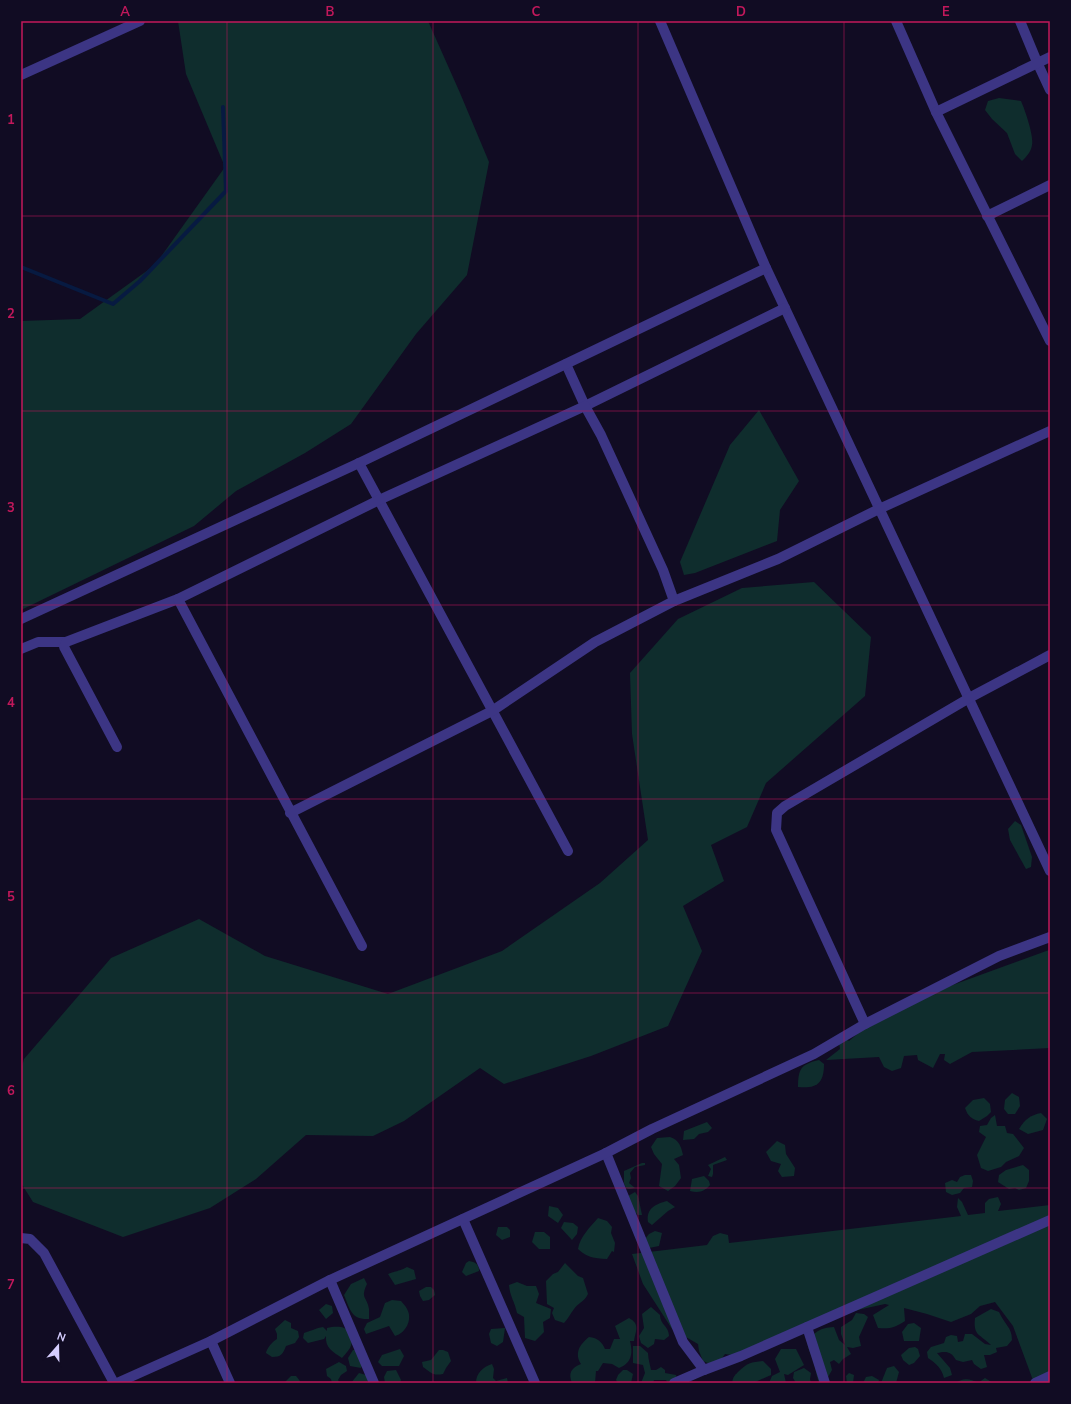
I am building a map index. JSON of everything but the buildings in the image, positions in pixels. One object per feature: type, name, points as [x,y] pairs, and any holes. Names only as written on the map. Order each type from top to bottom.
[{"type":"street","points":[[21,75],[122,25],[140,21]]},
{"type":"street","points":[[660,21],[766,268],[1050,871]]},
{"type":"street","points":[[896,21],[936,112],[1050,341]]},
{"type":"street","points":[[1020,21],[1050,90]]},
{"type":"street","points":[[936,112],[1050,57]]},
{"type":"street","points":[[988,216],[1050,185]]},
{"type":"street","points":[[21,619],[359,463],[766,268]]},
{"type":"street","points":[[21,649],[38,642],[66,642],[178,599],[379,500],[585,406],[785,308]]},
{"type":"street","points":[[566,364],[585,406],[601,435],[656,556],[674,602]]},
{"type":"street","points":[[290,812],[492,711],[595,642],[674,602],[778,559],[879,509],[1050,430]]},
{"type":"street","points":[[359,463],[568,851]]},
{"type":"street","points":[[178,599],[362,946]]},
{"type":"street","points":[[66,642],[64,647],[117,747]]},
{"type":"street","points":[[865,1024],[776,830],[777,813],[785,806],[968,698],[1050,655]]},
{"type":"street","points":[[117,1383],[211,1341],[330,1280],[606,1153],[652,1129],[814,1054],[865,1024],[999,956],[1050,937]]},
{"type":"street","points":[[606,1153],[683,1342],[704,1370]]},
{"type":"street","points":[[463,1219],[535,1383]]},
{"type":"street","points":[[674,1383],[741,1356],[1050,1220]]},
{"type":"street","points":[[21,1238],[30,1239],[44,1253],[114,1383]]},
{"type":"street","points":[[330,1280],[374,1383]]},
{"type":"street","points":[[807,1327],[826,1383]]},
{"type":"street","points":[[211,1341],[230,1383]]},
{"type":"street","points":[[1035,1383],[1050,1376]]},
{"type":"green space","points":[[178,21],[428,21],[489,162],[467,275],[416,334],[351,424],[305,453],[236,491],[194,526],[21,610],[21,321],[80,319],[155,265],[225,167],[186,74]]},
{"type":"green space","points":[[999,98],[1021,101],[1025,110],[1032,141],[1030,152],[1022,161],[1015,154],[1007,133],[985,110],[988,101]]},
{"type":"green space","points":[[759,410],[799,481],[780,510],[777,541],[695,573],[684,575],[680,562],[730,445]]},
{"type":"green space","points":[[814,582],[871,637],[865,696],[766,783],[747,827],[711,845],[724,881],[683,906],[702,951],[668,1026],[591,1056],[504,1084],[480,1068],[404,1121],[373,1136],[306,1135],[256,1179],[210,1208],[123,1237],[33,1202],[21,1183],[21,1070],[24,1059],[111,958],[199,919],[265,956],[388,994],[502,951],[600,883],[648,840],[632,734],[630,673],[678,619],[742,588]]},
{"type":"green space","points":[[1015,821],[1021,825],[1032,857],[1031,867],[1026,869],[1010,840],[1008,829]]},
{"type":"green space","points":[[1049,950],[1050,1048],[972,1052],[950,1064],[944,1060],[945,1054],[940,1054],[933,1068],[918,1060],[917,1055],[904,1056],[901,1068],[892,1071],[884,1067],[879,1057],[826,1060],[840,1049],[839,1042],[845,1039],[849,1041],[881,1014],[950,986]]},
{"type":"green space","points":[[819,1060],[824,1064],[824,1071],[821,1080],[815,1086],[798,1087],[799,1076],[802,1068],[808,1063]]},
{"type":"green space","points":[[1012,1093],[1019,1097],[1020,1106],[1015,1114],[1008,1114],[1004,1109],[1005,1100]]},
{"type":"green space","points":[[984,1098],[990,1104],[991,1112],[979,1121],[970,1117],[965,1108],[973,1100]]},
{"type":"green space","points":[[1041,1113],[1047,1119],[1043,1130],[1028,1134],[1019,1129],[1028,1118]]},
{"type":"green space","points":[[995,1115],[997,1126],[1005,1126],[1007,1133],[1013,1134],[1024,1148],[1019,1156],[1006,1162],[1001,1167],[988,1171],[981,1168],[977,1155],[986,1137],[979,1132],[980,1126],[987,1125],[991,1118]]},
{"type":"green space","points":[[707,1122],[712,1128],[708,1132],[699,1134],[694,1139],[683,1140],[684,1131]]},
{"type":"green space","points":[[670,1137],[676,1140],[679,1144],[683,1155],[674,1159],[679,1165],[681,1178],[675,1186],[668,1191],[659,1186],[662,1164],[654,1154],[651,1147],[657,1138]]},
{"type":"green space","points":[[777,1141],[785,1145],[786,1154],[795,1168],[794,1176],[782,1177],[778,1171],[781,1164],[771,1161],[766,1152]]},
{"type":"green space","points":[[725,1157],[727,1160],[713,1165],[712,1177],[708,1176],[711,1169],[708,1165]]},
{"type":"green space","points":[[645,1163],[645,1165],[635,1167],[630,1173],[631,1178],[629,1183],[635,1188],[626,1188],[624,1183],[624,1171]]},
{"type":"green space","points":[[1023,1165],[1029,1170],[1029,1181],[1026,1188],[1019,1190],[1015,1188],[1009,1189],[998,1182],[999,1175],[1006,1170]]},
{"type":"green space","points":[[971,1175],[973,1181],[972,1187],[964,1188],[960,1193],[952,1195],[946,1192],[945,1183],[952,1180],[957,1182],[960,1177]]},
{"type":"green space","points":[[704,1176],[709,1181],[710,1185],[701,1191],[690,1191],[692,1179]]},
{"type":"green space","points":[[635,1192],[638,1196],[642,1215],[638,1215],[631,1208],[628,1196]]},
{"type":"green space","points":[[998,1197],[1001,1204],[998,1211],[1050,1205],[1050,1383],[1034,1383],[1013,1326],[995,1302],[980,1306],[971,1314],[951,1322],[904,1308],[905,1321],[892,1328],[878,1328],[873,1315],[889,1305],[885,1304],[862,1309],[824,1319],[732,1355],[725,1354],[720,1361],[710,1364],[703,1361],[698,1344],[672,1329],[643,1284],[632,1254],[707,1245],[713,1236],[720,1233],[728,1235],[729,1243],[961,1216],[957,1207],[958,1198],[962,1202],[968,1215],[985,1213],[985,1203],[989,1199]]},
{"type":"green space","points":[[667,1201],[675,1207],[652,1225],[648,1222],[650,1210],[656,1205]]},
{"type":"green space","points":[[549,1206],[558,1208],[563,1215],[558,1223],[548,1216]]},
{"type":"green space","points":[[598,1218],[607,1221],[612,1227],[611,1233],[615,1243],[614,1252],[612,1251],[607,1259],[591,1257],[578,1249],[583,1236]]},
{"type":"green space","points":[[564,1222],[573,1223],[578,1227],[577,1234],[572,1240],[561,1228]]},
{"type":"green space","points":[[498,1227],[507,1227],[510,1230],[510,1237],[502,1240],[496,1235]]},
{"type":"green space","points":[[655,1231],[662,1233],[659,1246],[649,1248],[645,1239],[649,1234]]},
{"type":"green space","points":[[535,1232],[544,1232],[550,1237],[550,1249],[539,1249],[532,1242]]},
{"type":"green space","points":[[469,1261],[476,1264],[479,1271],[466,1276],[462,1272],[466,1263]]},
{"type":"green space","points":[[565,1263],[578,1276],[583,1278],[588,1294],[564,1323],[555,1320],[552,1313],[554,1308],[547,1304],[546,1281],[553,1274],[558,1272]]},
{"type":"green space","points":[[407,1267],[414,1270],[416,1279],[395,1285],[388,1274]]},
{"type":"green space","points":[[364,1278],[367,1284],[364,1295],[369,1309],[369,1319],[358,1318],[355,1316],[352,1313],[344,1295],[351,1284]]},
{"type":"green space","points":[[517,1282],[527,1286],[536,1286],[539,1294],[536,1303],[551,1309],[550,1318],[543,1322],[544,1332],[535,1341],[525,1338],[524,1317],[517,1313],[510,1293],[509,1285]]},
{"type":"green space","points":[[426,1287],[431,1287],[434,1290],[435,1295],[429,1300],[423,1301],[419,1291]]},
{"type":"green space","points":[[392,1300],[401,1301],[407,1308],[409,1313],[409,1321],[405,1329],[395,1336],[389,1326],[366,1334],[364,1329],[367,1323],[380,1317],[385,1303]]},
{"type":"green space","points":[[326,1304],[332,1306],[333,1313],[326,1319],[319,1310]]},
{"type":"green space","points":[[651,1307],[660,1315],[661,1321],[668,1330],[669,1336],[664,1340],[655,1339],[654,1344],[648,1348],[641,1343],[639,1336],[644,1328],[642,1314]]},
{"type":"green space","points":[[991,1309],[999,1312],[1011,1332],[1012,1340],[1007,1346],[996,1348],[997,1352],[990,1355],[984,1355],[987,1367],[981,1369],[974,1364],[972,1360],[963,1362],[956,1360],[948,1352],[937,1353],[950,1368],[952,1375],[944,1378],[938,1366],[928,1358],[927,1352],[931,1347],[944,1343],[946,1337],[951,1335],[957,1336],[958,1342],[963,1341],[965,1334],[972,1334],[985,1344],[991,1345],[976,1332],[975,1318]]},
{"type":"green space","points":[[856,1313],[864,1314],[868,1317],[859,1337],[861,1346],[853,1348],[847,1347],[851,1354],[843,1359],[839,1364],[834,1360],[830,1362],[832,1370],[828,1377],[819,1383],[807,1341],[819,1331],[825,1328],[834,1327],[839,1340],[845,1345],[841,1334],[841,1327],[852,1320]]},
{"type":"green space","points":[[629,1318],[635,1323],[636,1330],[634,1341],[630,1341],[631,1353],[627,1363],[619,1368],[612,1364],[603,1363],[598,1371],[596,1371],[595,1383],[572,1383],[570,1374],[575,1367],[581,1364],[578,1352],[583,1343],[589,1337],[595,1338],[605,1349],[610,1349],[614,1339],[620,1339],[615,1326]]},
{"type":"green space","points":[[285,1320],[291,1323],[291,1328],[298,1331],[299,1337],[295,1343],[286,1346],[281,1354],[272,1357],[266,1353],[270,1345],[277,1339],[275,1329]]},
{"type":"green space","points":[[914,1323],[921,1328],[919,1341],[904,1341],[902,1332],[908,1324]]},
{"type":"green space","points":[[323,1327],[327,1331],[327,1328],[342,1327],[348,1332],[352,1342],[342,1358],[328,1347],[326,1336],[324,1339],[308,1343],[303,1338],[304,1333]]},
{"type":"green space","points":[[505,1328],[503,1342],[497,1346],[491,1343],[489,1334],[491,1329]]},
{"type":"green space","points":[[633,1346],[640,1346],[648,1353],[651,1370],[656,1370],[661,1367],[665,1370],[665,1373],[676,1375],[677,1380],[668,1383],[666,1380],[654,1380],[653,1383],[641,1383],[645,1373],[643,1365],[633,1363]]},
{"type":"green space","points":[[915,1347],[918,1349],[920,1356],[914,1363],[909,1365],[903,1360],[901,1355],[909,1348]]},
{"type":"green space","points":[[364,1349],[366,1355],[361,1368],[350,1366],[348,1358],[353,1350]]},
{"type":"green space","points":[[400,1349],[404,1356],[399,1366],[382,1366],[378,1362],[382,1355]]},
{"type":"green space","points":[[781,1349],[796,1349],[804,1365],[788,1375],[784,1374],[786,1383],[769,1383],[772,1376],[780,1372],[775,1359]]},
{"type":"green space","points":[[439,1350],[448,1352],[451,1361],[443,1374],[436,1375],[432,1374],[423,1367],[422,1362],[431,1360]]},
{"type":"green space","points":[[763,1361],[771,1369],[771,1375],[753,1383],[732,1383],[733,1378],[744,1367],[752,1363]]},
{"type":"green space","points":[[339,1362],[346,1366],[347,1371],[341,1375],[338,1380],[340,1383],[332,1383],[331,1379],[327,1376],[326,1369]]},
{"type":"green space","points":[[492,1364],[494,1369],[493,1378],[496,1381],[507,1378],[508,1383],[476,1383],[477,1376],[481,1371]]},
{"type":"green space","points":[[894,1366],[899,1372],[896,1383],[881,1383],[887,1368]]},
{"type":"green space","points":[[804,1368],[811,1373],[811,1383],[796,1383],[793,1378],[794,1372]]},
{"type":"green space","points":[[396,1370],[401,1380],[400,1383],[385,1383],[384,1377],[387,1371]]},
{"type":"green space","points":[[623,1370],[627,1370],[633,1374],[631,1383],[618,1383],[616,1380],[618,1375]]},
{"type":"green space","points":[[359,1373],[366,1375],[368,1380],[367,1383],[351,1383]]},
{"type":"green space","points":[[849,1373],[854,1375],[853,1383],[847,1383],[846,1376]]},
{"type":"green space","points":[[291,1376],[296,1376],[300,1381],[299,1383],[284,1383]]},
{"type":"green space","points":[[872,1376],[879,1380],[878,1383],[863,1383],[866,1377]]},
{"type":"green space","points":[[985,1378],[993,1383],[978,1383]]},
{"type":"green space","points":[[967,1379],[978,1383],[956,1383]]},
{"type":"waterway","points":[[21,267],[113,304],[140,281],[226,191],[223,107]]}]
